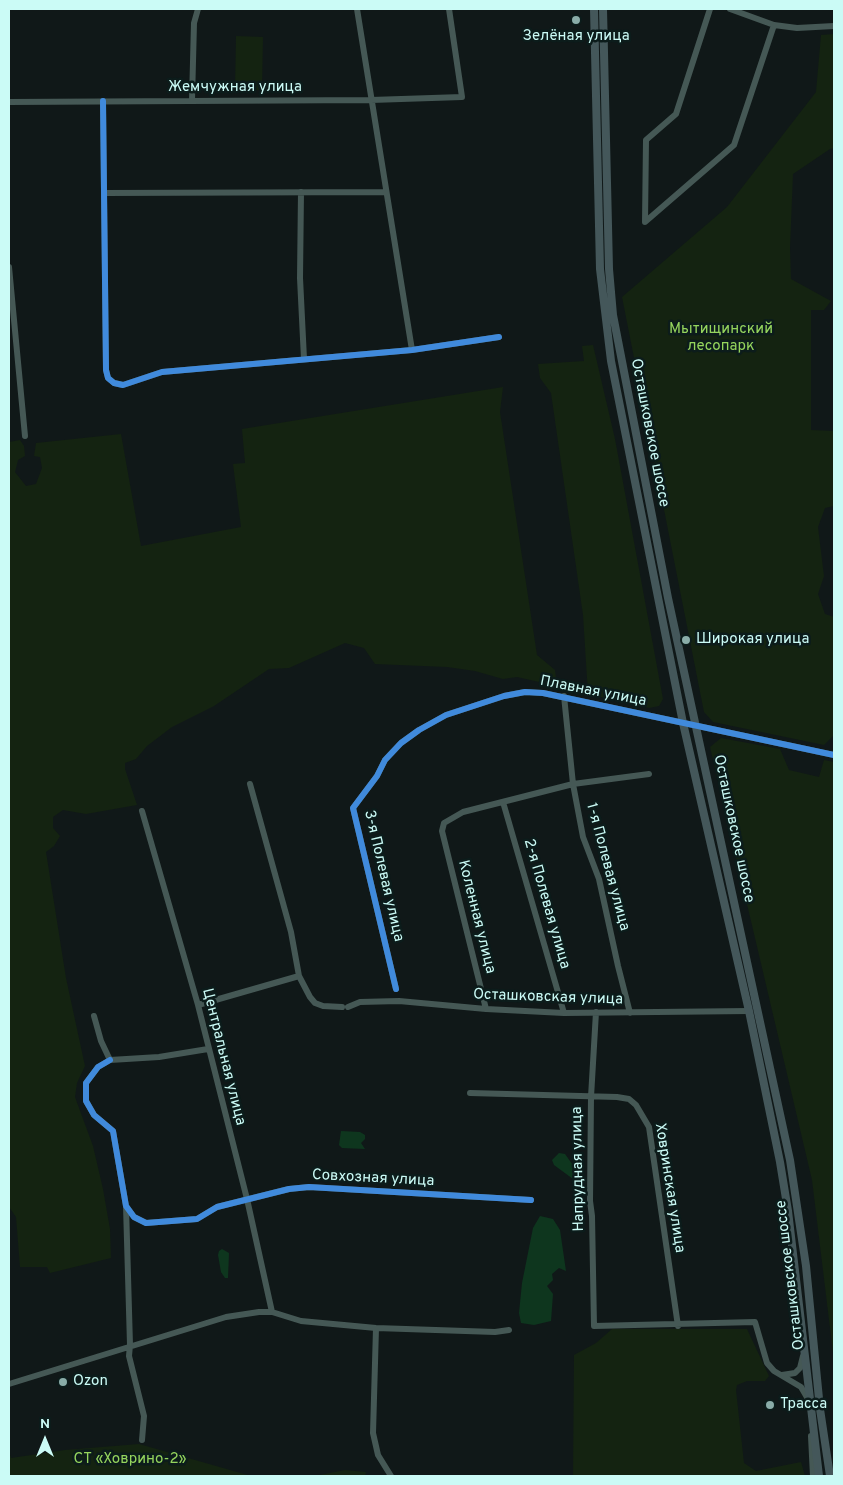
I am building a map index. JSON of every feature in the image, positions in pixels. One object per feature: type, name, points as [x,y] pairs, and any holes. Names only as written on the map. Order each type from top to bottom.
[{"type":"main road","name":"Осташковское шоссе","points":[[594,9],[600,269],[604,316],[620,410],[683,723],[749,1011],[788,1211],[810,1418],[819,1476]]},
{"type":"main road","name":"Осташковское шоссе","points":[[603,9],[609,269],[613,316],[666,588],[790,1160],[806,1266],[819,1400],[830,1476]]},
{"type":"street","points":[[192,100],[194,22],[198,9]]},
{"type":"street","points":[[356,9],[412,350]]},
{"type":"street","name":"Жемчужная улица","points":[[9,102],[372,100],[462,97],[449,9]]},
{"type":"street","points":[[710,9],[676,114],[646,140],[645,222],[734,145],[774,25]]},
{"type":"street","points":[[730,9],[774,25],[797,28],[834,26]]},
{"type":"street","points":[[103,101],[106,370],[108,378],[114,383],[123,385],[162,372],[412,350],[499,336]]},
{"type":"street","points":[[300,192],[300,278],[304,359]]},
{"type":"street","points":[[105,193],[386,192]]},
{"type":"street","points":[[9,267],[25,436]]},
{"type":"street","name":"Плавная улица","points":[[377,776],[385,760],[401,743],[419,730],[446,715],[471,706],[525,692],[564,696],[834,755]]},
{"type":"street","name":"1-я Полевая улица","points":[[564,696],[573,784],[583,837],[599,879],[630,1013]]},
{"type":"street","points":[[503,802],[573,784],[649,774]]},
{"type":"street","name":"3-я Полевая улица","points":[[377,776],[353,808],[396,989]]},
{"type":"street","name":"Осташковская улица","points":[[250,784],[291,932],[299,976],[310,997],[316,1003],[345,1007],[360,1002],[400,1001],[486,1009],[564,1013],[749,1011]]},
{"type":"street","name":"Коленная улица","points":[[486,1009],[442,831],[444,823],[463,812],[503,802]]},
{"type":"street","name":"2-я Полевая улица","points":[[503,802],[564,1013]]},
{"type":"street","name":"Центральная улица","points":[[142,811],[198,1005],[247,1200],[272,1312]]},
{"type":"street","points":[[198,1005],[299,976]]},
{"type":"street","name":"Напрудная улица","points":[[596,1012],[591,1097],[590,1202],[592,1216],[594,1326],[678,1326]]},
{"type":"street","points":[[94,1016],[101,1040],[110,1060]]},
{"type":"street","points":[[142,1440],[144,1416],[128,1356],[130,1345],[126,1206],[113,1131],[94,1115],[86,1101],[86,1083],[98,1067],[110,1060],[159,1057],[208,1049]]},
{"type":"street","name":"Ховринская улица","points":[[470,1093],[629,1099],[636,1105],[649,1127],[678,1326]]},
{"type":"street","name":"Совхозная улица","points":[[126,1206],[134,1217],[146,1223],[159,1223],[197,1219],[217,1207],[289,1189],[309,1187],[531,1200]]},
{"type":"street","points":[[9,1384],[130,1345],[226,1317],[272,1312],[301,1321],[376,1328],[494,1332],[509,1330]]},
{"type":"street","points":[[678,1326],[754,1322],[763,1357],[774,1371],[801,1387],[808,1399]]},
{"type":"street","points":[[376,1328],[374,1439],[378,1455],[391,1476]]},
{"type":"street","points":[[781,1376],[795,1373],[802,1362],[804,1354]]},
{"type":"street","points":[[810,1418],[813,1476]]},
{"type":"green space","name":"Мытищинский лесопарк","points":[[834,34],[834,148],[793,174],[790,248],[791,279],[831,301],[824,310],[811,310],[811,430],[834,431],[834,506],[825,508],[818,527],[824,576],[818,594],[825,614],[834,617],[834,735],[824,745],[713,722],[704,712],[622,297],[727,207],[816,92],[821,35]]},
{"type":"green space","points":[[236,36],[263,37],[262,90],[235,90]]},
{"type":"green space","points":[[593,345],[615,439],[663,699],[659,706],[649,708],[588,694],[583,615],[551,393],[540,378],[538,364],[584,361],[582,346]]},
{"type":"green space","points":[[503,387],[500,412],[537,655],[555,670],[557,686],[517,677],[503,679],[475,671],[447,667],[375,664],[364,648],[345,643],[289,668],[269,669],[214,706],[172,727],[147,746],[136,759],[125,763],[125,769],[137,805],[86,814],[63,810],[53,817],[53,828],[60,836],[54,846],[46,852],[66,978],[85,1066],[77,1083],[75,1097],[93,1146],[103,1189],[110,1229],[111,1258],[50,1273],[47,1267],[20,1267],[16,1217],[9,1207],[9,442],[20,440],[24,446],[25,456],[18,460],[15,472],[26,486],[36,484],[42,468],[40,457],[34,456],[36,443],[121,434],[141,546],[241,527],[233,464],[245,463],[242,429]]},
{"type":"green space","points":[[721,738],[780,749],[789,770],[819,777],[824,760],[834,762],[834,1361],[812,1180],[710,747]]},
{"type":"green space","points":[[612,1329],[747,1329],[769,1376],[765,1381],[747,1381],[737,1385],[744,1463],[756,1471],[801,1462],[805,1476],[573,1476],[574,1355],[596,1343]]},
{"type":"green space","name":"СТ «Ховрино-2»","points":[[139,1444],[251,1476],[9,1476],[9,1452],[11,1458],[65,1450]]},
{"type":"green space","points":[[345,1470],[366,1472],[365,1476],[315,1476]]},
{"type":"shaded area","points":[[341,1131],[360,1132],[365,1135],[365,1139],[361,1143],[365,1149],[342,1148],[339,1145]]},
{"type":"shaded area","points":[[559,1153],[565,1154],[575,1168],[576,1175],[573,1179],[554,1165],[552,1160]]},
{"type":"shaded area","points":[[540,1216],[553,1219],[560,1230],[566,1271],[559,1268],[552,1274],[553,1280],[547,1286],[553,1294],[551,1321],[534,1325],[521,1323],[519,1313],[522,1283],[533,1228]]},
{"type":"shaded area","points":[[222,1249],[229,1253],[228,1278],[225,1278],[221,1272],[218,1255]]},
{"type":"cycle path","points":[[103,101],[106,370],[108,378],[114,383],[123,385],[162,372],[412,350],[499,337]]},
{"type":"cycle path","points":[[396,989],[353,808],[377,776],[385,760],[401,743],[419,730],[446,715],[504,696],[525,692],[543,693],[834,755]]},
{"type":"cycle path","points":[[110,1060],[98,1067],[86,1083],[86,1101],[94,1115],[113,1131],[126,1206],[134,1217],[146,1223],[197,1219],[217,1207],[289,1189],[309,1187],[531,1200]]},
{"type":"place","name":"Зелёная улица","points":[[576,20]]},
{"type":"place","name":"Широкая улица","points":[[686,640]]},
{"type":"place","name":"Ozon","points":[[63,1382]]},
{"type":"place","name":"Трасса","points":[[770,1405]]}]
